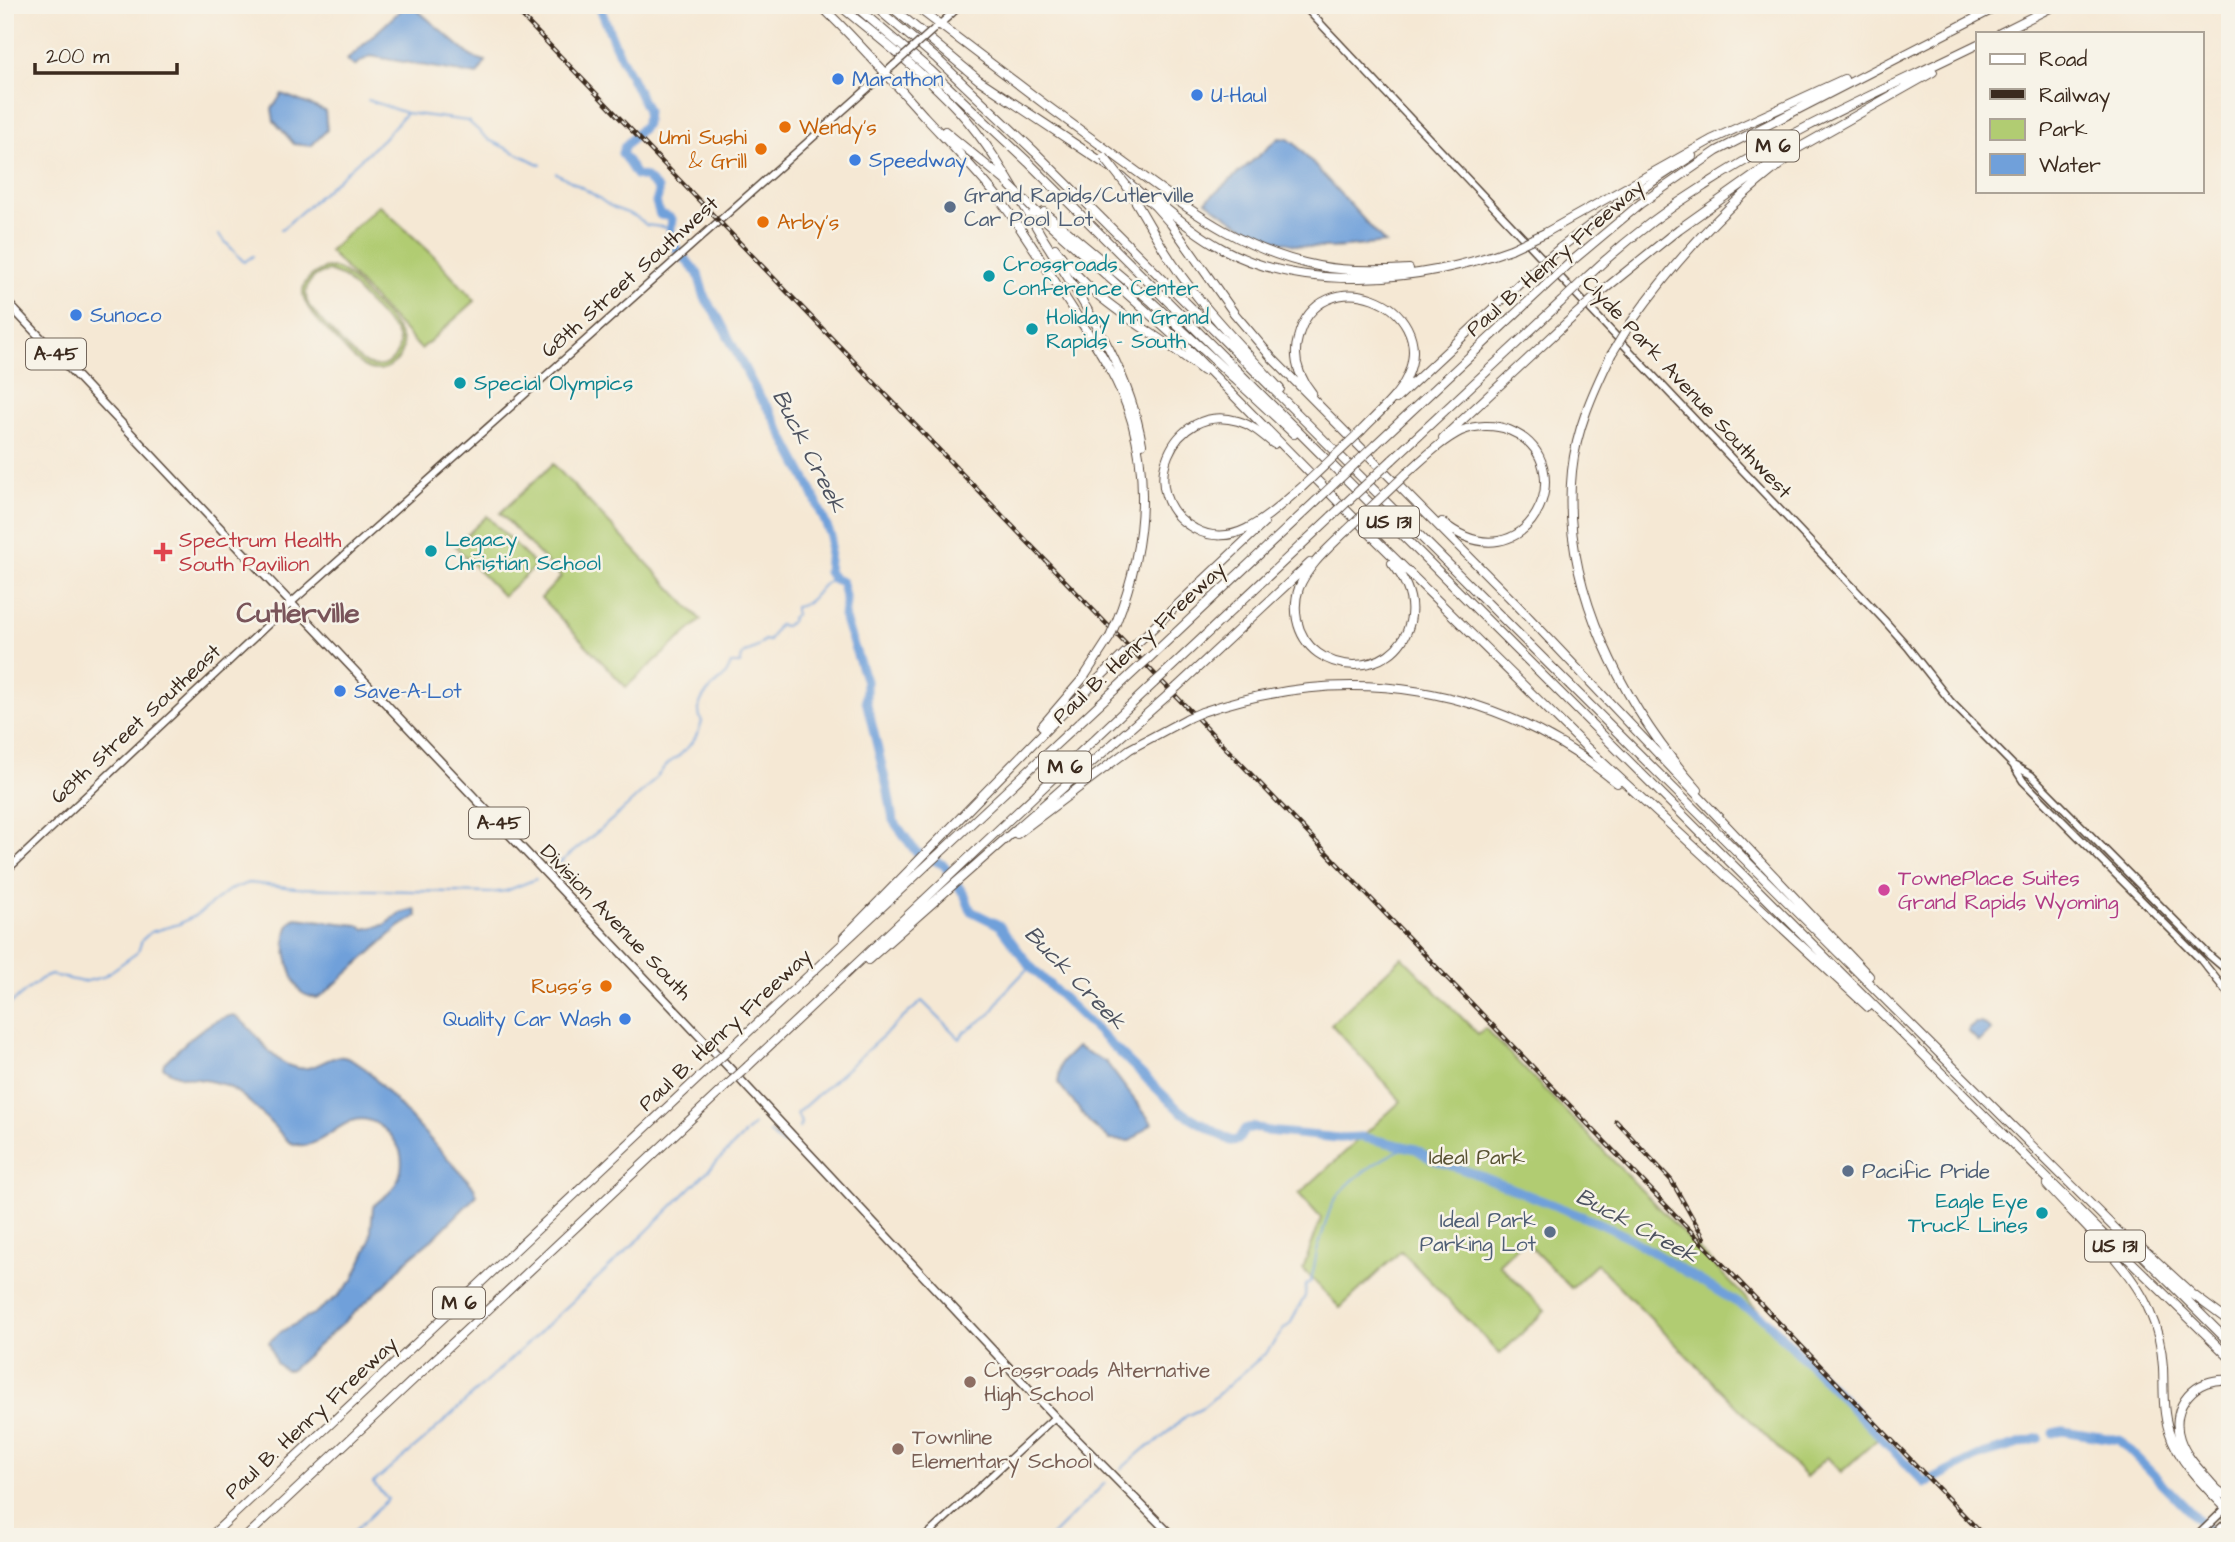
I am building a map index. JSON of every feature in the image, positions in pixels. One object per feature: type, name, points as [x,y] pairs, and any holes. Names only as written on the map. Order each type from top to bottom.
[{"type":"highway","points":[[820,5],[968,162],[1002,203],[1107,362],[1132,422],[1140,465],[1143,518]]},
{"type":"highway","points":[[839,5],[914,68],[981,138],[1103,337],[1124,378],[1143,452],[1145,489],[1135,568],[1110,637],[1072,692],[878,908]]},
{"type":"highway","name":"US 131","points":[[854,5],[992,127],[2001,1133],[2230,1357]]},
{"type":"highway","name":"US 131","points":[[873,5],[1000,119],[2230,1343]]},
{"type":"highway","points":[[889,5],[979,80],[1104,159],[1203,237],[1231,253],[1261,265],[1304,274],[1352,277],[1408,275],[1478,260],[1510,249],[1545,233],[1676,159],[1955,28]]},
{"type":"highway","points":[[914,5],[937,27],[1205,221],[1259,248],[1301,262],[1335,268],[1443,268]]},
{"type":"highway","name":"Paul B. Henry Freeway","points":[[210,1537],[732,1048],[790,993],[797,982],[960,835],[1572,261],[1640,204],[1717,151],[2001,5]]},
{"type":"highway","points":[[2003,32],[2056,5]]},
{"type":"highway","points":[[898,929],[983,860],[1177,687],[1601,292],[1679,229],[1754,175],[1838,124],[1976,47]]},
{"type":"highway","name":"Paul B. Henry Freeway","points":[[246,1537],[791,1025],[808,1014],[975,851],[1587,277],[1664,212],[1728,171],[1793,135],[1976,47]]},
{"type":"highway","points":[[914,104],[1152,302],[1349,482]]},
{"type":"highway","points":[[1046,105],[1160,211],[1261,346],[1406,491],[1937,1044],[1968,1083]]},
{"type":"highway","points":[[1759,860],[1692,784],[1650,730],[1613,666],[1586,594],[1580,570],[1572,520],[1572,470],[1584,418],[1611,355],[1630,324],[1670,272],[1724,214],[1765,175],[1838,124]]},
{"type":"highway","points":[[964,812],[1125,653],[1532,272],[1643,187],[1737,129]]},
{"type":"highway","points":[[1104,159],[1132,194],[1173,267],[1196,297],[1331,446]]},
{"type":"highway","points":[[1009,184],[1033,209],[1186,347],[1306,470],[1586,747],[1915,1047]]},
{"type":"highway","points":[[1009,184],[1057,251],[1084,283],[1115,310],[1190,360],[1233,396]]},
{"type":"highway","points":[[1344,430],[1303,380],[1296,354],[1298,335],[1309,315],[1325,301],[1349,294],[1376,298],[1389,306],[1403,322],[1411,341],[1411,361],[1406,377],[1362,430]]},
{"type":"highway","points":[[1302,486],[1250,527],[1231,534],[1216,535],[1201,532],[1179,518],[1168,501],[1163,473],[1168,453],[1180,436],[1197,424],[1218,419],[1237,421],[1254,428],[1306,470]]},
{"type":"highway","points":[[1406,474],[1456,434],[1472,428],[1493,426],[1510,430],[1529,444],[1541,464],[1545,483],[1540,506],[1531,522],[1515,535],[1487,542],[1457,534],[1406,491]]},
{"type":"highway","points":[[1346,530],[1304,578],[1295,601],[1296,613],[1304,638],[1319,655],[1336,663],[1359,666],[1384,657],[1398,646],[1409,626],[1412,608],[1404,579],[1364,528]]},
{"type":"highway","points":[[983,860],[1104,766],[1152,736],[1202,712],[1266,694],[1321,686],[1393,687],[1448,697],[1513,718],[1570,748],[1679,833]]},
{"type":"highway","points":[[2001,1133],[2140,1291],[2153,1319],[2160,1345],[2165,1416],[2173,1444],[2186,1464],[2228,1507]]},
{"type":"highway","points":[[2108,1221],[2140,1245],[2199,1300],[2230,1322]]},
{"type":"highway","points":[[2230,1380],[2212,1380],[2193,1390],[2181,1405],[2177,1421],[2180,1439],[2190,1458],[2222,1494],[2230,1497]]},
{"type":"main road","name":"68th Street Southwest","points":[[292,602],[961,5]]},
{"type":"main road","name":"Clyde Park Avenue Southwest","points":[[1303,5],[1870,605],[1907,646],[1951,702],[2013,765],[2023,781],[2207,967],[2230,996]]},
{"type":"main road","name":"Division Avenue South","points":[[5,300],[292,602],[1055,1417],[1173,1537]]},
{"type":"main road","name":"68th Street Southeast","points":[[5,872],[292,602]]},
{"type":"main road","name":"Clyde Park Avenue Southwest","points":[[2013,765],[2031,775],[2230,973]]},
{"type":"main road","points":[[2180,940],[2186,937],[2196,942]]},
{"type":"main road","points":[[925,1537],[1055,1417]]},
{"type":"main road","points":[[2199,1535],[2228,1507]]},
{"type":"main road","points":[[2211,1537],[2230,1520]]},
{"type":"green space","points":[[379,205],[433,255],[475,301],[421,349],[329,251]]},
{"type":"green space","points":[[326,268],[332,268],[352,279],[397,330],[403,349],[399,358],[388,367],[372,370],[352,357],[320,323],[306,303],[303,294],[305,284],[312,276]],"holes":[[[328,271],[344,277],[397,334],[398,350],[392,359],[382,366],[367,364],[361,360],[309,306],[306,294],[312,279]]]},
{"type":"green space","points":[[553,464],[701,620],[626,687],[541,598],[561,577],[500,513]]},
{"type":"green space","points":[[487,516],[536,566],[503,596],[455,546]]},
{"type":"green space","name":"Ideal Park","points":[[1402,957],[1478,1034],[1485,1028],[1880,1437],[1841,1472],[1827,1457],[1806,1477],[1597,1264],[1571,1288],[1524,1240],[1499,1264],[1545,1311],[1500,1354],[1401,1251],[1340,1308],[1303,1269],[1321,1218],[1299,1194],[1401,1101],[1331,1024]]},
{"type":"water","points":[[403,8],[416,9],[472,57],[486,61],[477,75],[370,56],[354,66],[347,60]]},
{"type":"water","points":[[282,94],[325,111],[327,130],[311,146],[294,144],[274,121],[272,109]]},
{"type":"water","points":[[1279,138],[1288,139],[1295,144],[1385,243],[1325,248],[1293,244],[1247,228],[1206,201]]},
{"type":"water","points":[[415,909],[417,916],[399,927],[324,994],[317,998],[301,992],[292,976],[286,953],[287,931],[296,918],[358,925],[364,929],[384,925],[400,913]]},
{"type":"water","points":[[234,1015],[249,1027],[274,1056],[290,1066],[307,1068],[340,1057],[352,1060],[366,1069],[474,1187],[477,1195],[435,1237],[407,1260],[387,1283],[291,1370],[285,1370],[276,1363],[269,1342],[279,1333],[315,1313],[338,1296],[353,1280],[370,1242],[373,1207],[396,1183],[402,1166],[401,1154],[388,1132],[365,1119],[354,1120],[312,1143],[301,1145],[289,1142],[260,1111],[227,1086],[177,1075],[163,1067],[164,1063],[196,1034],[214,1022]]},
{"type":"water","points":[[1975,1023],[1982,1023],[1991,1030],[1979,1042],[1969,1032],[1969,1028]]},
{"type":"water","points":[[1077,1047],[1106,1062],[1152,1123],[1131,1141],[1110,1140],[1090,1123],[1058,1083],[1061,1063]]},
{"type":"waterway","name":"Buck Creek","points":[[599,5],[647,110],[646,124],[625,146],[622,153],[636,175],[645,177],[658,189],[656,202],[660,215],[672,219],[670,236],[676,248],[698,274],[705,298],[770,411],[809,485],[831,536],[828,572],[834,579],[842,582],[846,601],[844,617],[866,681],[866,700],[893,820],[916,852],[944,865],[965,896],[971,911],[999,925],[1030,966],[1180,1111],[1231,1141],[1238,1140],[1245,1129],[1254,1127],[1267,1131],[1339,1138],[1362,1137],[1416,1149],[1431,1159],[1473,1173],[1626,1236],[1766,1320],[1925,1483],[1979,1456],[2039,1438]]},
{"type":"waterway","points":[[368,100],[406,113],[468,121],[489,140],[541,165]]},
{"type":"waterway","points":[[281,230],[383,139],[405,114]]},
{"type":"waterway","points":[[556,173],[609,205],[637,217],[646,225],[669,228]]},
{"type":"waterway","points":[[219,235],[244,262],[253,256]]},
{"type":"waterway","points":[[558,864],[628,805],[688,747],[702,722],[699,715],[700,703],[725,676],[731,664],[740,664],[743,654],[764,640],[769,641],[778,625],[785,626],[791,622],[795,607],[808,602],[824,584],[834,579]]},
{"type":"waterway","points":[[5,1008],[41,979],[51,975],[83,982],[103,977],[138,952],[142,940],[151,932],[179,924],[200,913],[229,890],[249,883],[295,888],[490,893],[506,891],[536,879]]},
{"type":"waterway","points":[[799,1128],[801,1123],[797,1113],[922,1001],[960,1039],[964,1032],[991,1014],[1004,993],[1030,966]]},
{"type":"waterway","points":[[348,1537],[388,1499],[373,1483],[424,1440],[635,1243],[754,1125]]},
{"type":"waterway","points":[[770,1133],[780,1143],[785,1144]]},
{"type":"waterway","points":[[1121,1469],[1186,1416],[1201,1409],[1267,1352],[1290,1324],[1305,1296],[1306,1285],[1312,1278],[1318,1246],[1337,1196],[1364,1172],[1404,1148]]},
{"type":"waterway","name":"Buck Creek","points":[[2053,1433],[2063,1431],[2119,1440],[2215,1537]]},
{"type":"waterway","points":[[1051,1537],[1105,1483]]},
{"type":"railway","points":[[511,5],[1985,1537]]},
{"type":"railway","points":[[1616,1121],[1671,1180],[1704,1238]]},
{"type":"place","name":"Marathon","points":[[838,79]]},
{"type":"place","name":"U-Haul","points":[[1197,95]]},
{"type":"place","name":"Wendy's","points":[[785,127]]},
{"type":"place","name":"Umi Sushi & Grill","points":[[761,149]]},
{"type":"place","name":"Speedway","points":[[855,160]]},
{"type":"place","name":"Grand Rapids/Cutlerville Car Pool Lot","points":[[950,207]]},
{"type":"place","name":"Arby's","points":[[763,222]]},
{"type":"place","name":"Crossroads Conference Center","points":[[989,276]]},
{"type":"place","name":"Sunoco","points":[[76,315]]},
{"type":"place","name":"Holiday Inn Grand Rapids - South","points":[[1032,329]]},
{"type":"place","name":"Special Olympics","points":[[460,383]]},
{"type":"place","name":"Legacy Christian School","points":[[431,551]]},
{"type":"place","name":"Spectrum Health South Pavilion","points":[[163,552]]},
{"type":"place","name":"Save-A-Lot","points":[[340,691]]},
{"type":"place","name":"TownePlace Suites Grand Rapids Wyoming","points":[[1884,890]]},
{"type":"place","name":"Russ's","points":[[606,986]]},
{"type":"place","name":"Quality Car Wash","points":[[625,1019]]},
{"type":"place","name":"Pacific Pride","points":[[1848,1171]]},
{"type":"place","name":"Eagle Eye Truck Lines","points":[[2042,1213]]},
{"type":"place","name":"Ideal Park Parking Lot","points":[[1550,1232]]},
{"type":"place","name":"Crossroads Alternative High School","points":[[970,1382]]},
{"type":"place","name":"Townline Elementary School","points":[[898,1449]]},
{"type":"district","name":"Cutlerville","points":[[298,613]]}]
